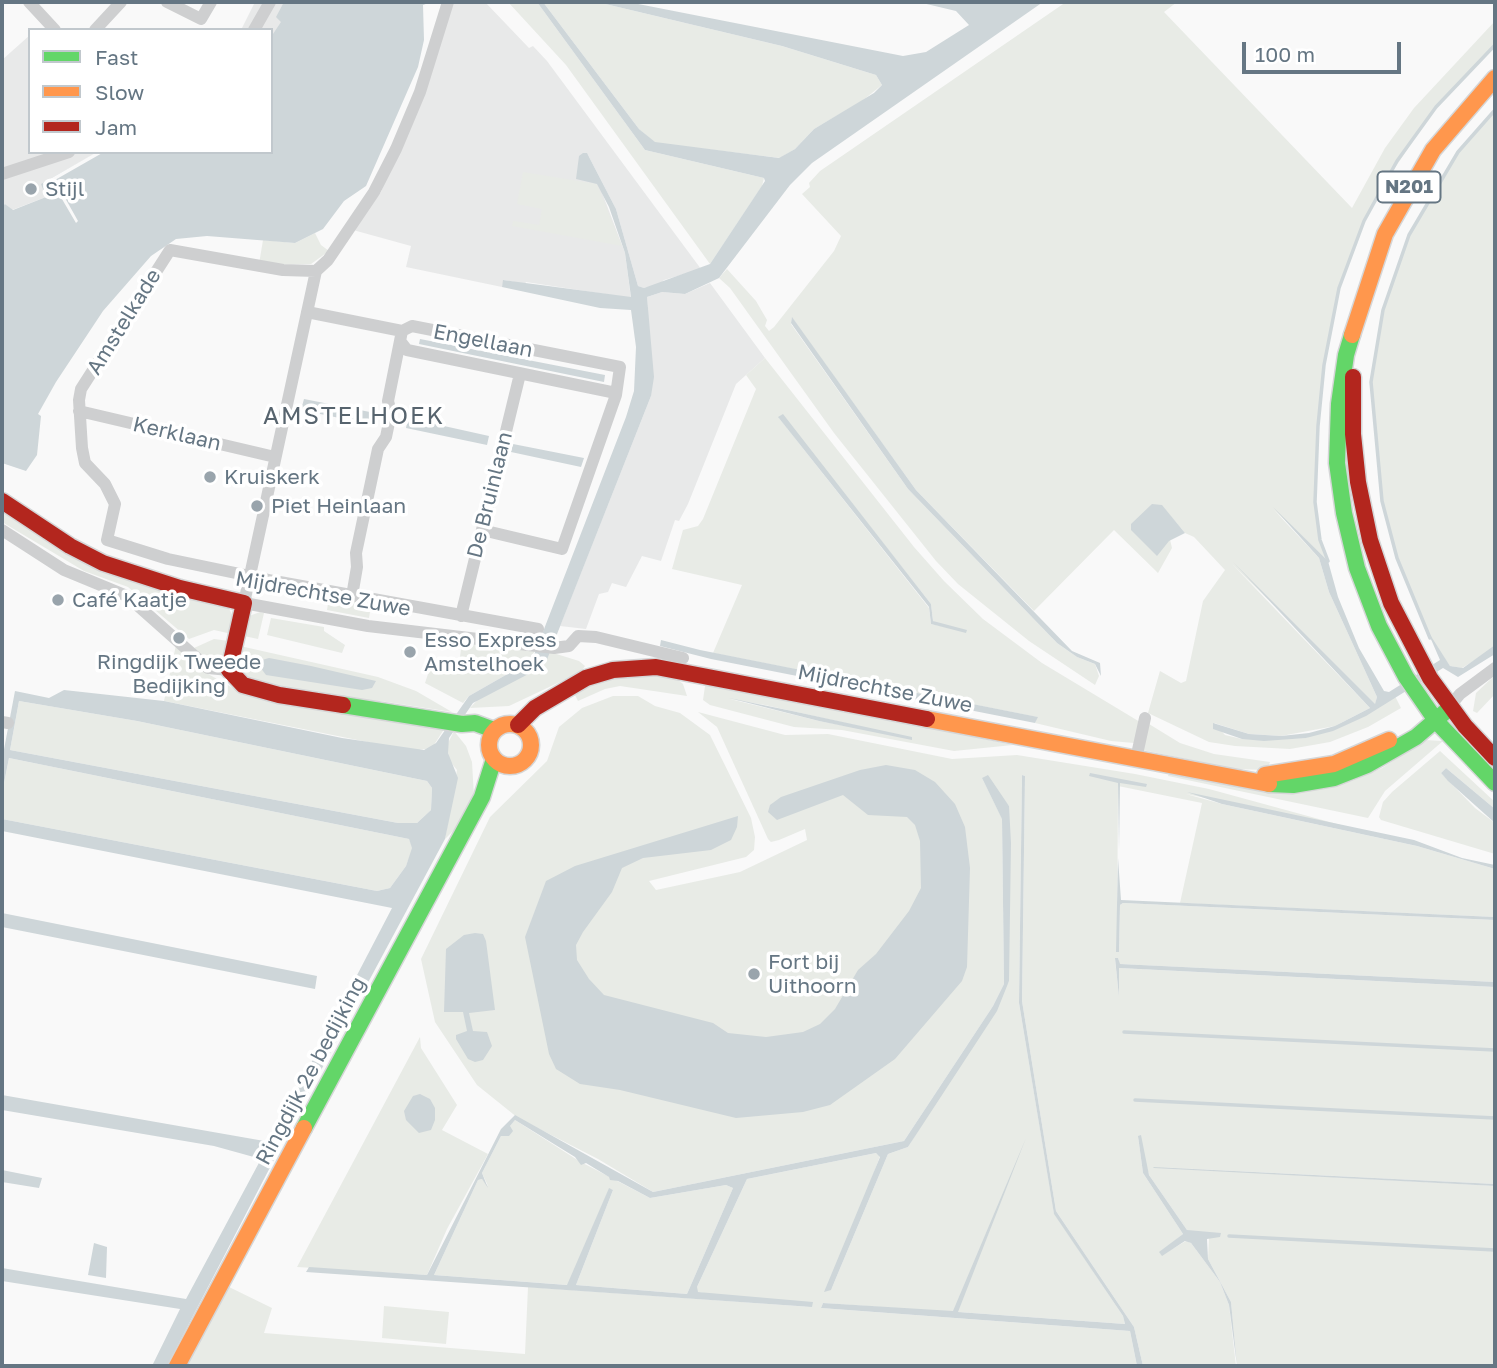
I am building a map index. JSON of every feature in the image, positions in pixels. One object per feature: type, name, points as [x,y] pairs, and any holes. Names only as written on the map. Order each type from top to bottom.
[{"type":"street","points":[[29,2],[53,28]]},
{"type":"street","points":[[97,28],[121,2]]},
{"type":"street","points":[[167,2],[181,4],[201,19],[211,2]]},
{"type":"street","points":[[255,28],[270,2]]},
{"type":"street","points":[[229,670],[316,271],[328,260],[374,192],[396,149],[420,92],[448,2]]},
{"type":"street","name":"N201","points":[[1495,78],[1451,126],[1415,178],[1385,234],[1346,355],[1339,404],[1337,463],[1342,499],[1367,597],[1410,683],[1433,718],[1495,783]]},
{"type":"street","points":[[2,174],[63,154]]},
{"type":"street","name":"Amstelkade","points":[[107,540],[115,504],[105,484],[85,463],[79,411],[81,388],[170,250],[258,267],[316,271]]},
{"type":"street","name":"Engellaan","points":[[307,312],[401,336]]},
{"type":"street","name":"N201","points":[[1358,317],[1353,434],[1363,509],[1391,603],[1427,673],[1450,706],[1495,758]]},
{"type":"street","name":"Engellaan","points":[[412,326],[620,367],[616,393],[407,350],[401,336],[412,326]]},
{"type":"street","points":[[352,596],[357,567],[356,553],[378,449],[386,438],[391,413],[388,401],[401,336]]},
{"type":"street","name":"De Bruinlaan","points":[[461,616],[520,374]]},
{"type":"street","points":[[482,530],[562,549],[616,393]]},
{"type":"street","name":"Kerklaan","points":[[79,411],[275,457]]},
{"type":"street","name":"Mijdrechtse Zuwe","points":[[2,501],[75,549],[120,568],[180,588],[244,604],[368,626],[554,648],[569,646],[578,636],[587,636],[683,658]]},
{"type":"street","points":[[2,530],[44,559],[127,596],[208,668],[229,670],[243,684],[279,695],[454,722],[491,736]]},
{"type":"street","name":"Mijdrechtse Zuwe","points":[[107,540],[168,559],[352,596],[538,629]]},
{"type":"street","name":"Mijdrechtse Zuwe","points":[[524,730],[555,699],[577,683],[600,673],[634,667],[656,667],[1255,783],[1293,785],[1334,778],[1395,750],[1450,706]]},
{"type":"street","points":[[1450,706],[1460,694],[1495,668]]},
{"type":"street","points":[[1136,759],[1145,718]]},
{"type":"street","points":[[505,724],[524,730],[531,743],[527,758],[521,763],[500,763],[491,736],[505,724]]},
{"type":"street","name":"Ringdijk 2e bedijking","points":[[177,1366],[500,763]]},
{"type":"shaded area","points":[[255,2],[285,2],[283,22],[273,35],[273,28],[242,28]]},
{"type":"shaded area","points":[[284,2],[431,2],[423,5],[424,40],[418,67],[366,186],[344,201],[323,229],[295,243],[207,236],[176,239],[151,256],[103,311],[56,382],[38,414],[41,416],[37,455],[26,471],[2,463],[2,206],[5,204],[13,210],[46,197],[41,184],[94,154],[273,154],[273,34],[281,22],[276,17]]},
{"type":"shaded area","points":[[452,2],[485,2],[529,48],[533,46],[547,61],[701,269],[664,280],[659,285],[644,288],[638,286],[616,209],[587,153],[625,253],[631,298],[504,280],[502,287],[406,267],[411,246],[353,230],[381,192]]},
{"type":"shaded area","points":[[508,2],[537,2],[645,150],[764,178],[762,186],[710,264],[566,65]]},
{"type":"shaded area","points":[[537,2],[543,2],[639,129],[655,142],[779,158],[795,149],[814,129],[874,93],[882,85],[876,75],[782,46],[597,2],[628,2],[903,56],[926,52],[969,25],[956,11],[918,2],[1043,2],[812,163],[790,185],[719,278],[685,294],[662,292],[647,297],[654,377],[651,396],[546,662],[538,669],[473,703],[449,738],[448,753],[458,778],[445,839],[167,1366],[152,1366],[180,1309],[2,1281],[2,1268],[186,1299],[261,1159],[214,1146],[2,1110],[2,1095],[270,1142],[392,908],[2,831],[2,819],[377,891],[390,888],[406,866],[412,848],[409,839],[9,758],[2,793],[2,760],[15,691],[49,698],[64,690],[164,701],[342,738],[424,750],[436,743],[469,696],[525,664],[534,655],[634,391],[636,347],[631,310],[600,308],[502,287],[503,280],[631,297],[625,253],[609,207],[597,184],[576,179],[579,156],[583,153],[587,153],[616,209],[638,286],[644,288],[710,264],[765,181],[764,178],[645,150]],"holes":[[[19,701],[137,721],[427,781],[432,788],[431,810],[417,823],[398,823],[10,750]]]},
{"type":"shaded area","points":[[543,2],[597,2],[782,46],[876,75],[882,85],[862,101],[814,129],[795,149],[780,158],[655,143],[639,129]]},
{"type":"shaded area","points":[[1066,2],[1177,2],[1164,12],[1352,208],[1385,148],[1414,108],[1495,21],[1495,45],[1436,107],[1378,193],[1364,221],[1339,288],[1324,365],[1318,426],[1315,502],[1320,540],[1328,561],[1274,510],[1319,558],[1329,592],[1377,697],[1375,705],[1232,564],[1370,708],[1336,726],[1378,708],[1395,696],[1401,708],[1368,727],[1330,742],[1290,749],[1209,742],[1148,713],[1160,671],[1181,683],[1186,681],[1203,601],[1225,570],[1194,537],[1185,533],[1162,506],[1172,548],[1158,573],[1114,530],[1034,611],[916,490],[792,318],[791,324],[908,489],[1057,643],[1077,657],[1095,664],[1099,676],[1095,685],[1029,641],[958,584],[936,561],[834,433],[730,288],[719,278],[727,269],[756,301],[767,320],[765,326],[769,331],[834,251],[841,236],[802,194],[810,187],[809,183],[820,171]],"holes":[[[1214,723],[1249,734],[1281,736],[1335,726],[1306,738],[1242,739],[1225,735]]]},
{"type":"shaded area","points":[[28,37],[28,154],[96,154],[43,189],[46,197],[12,210],[5,204],[2,206],[2,60]]},
{"type":"shaded area","points":[[1495,110],[1495,648],[1462,668],[1450,666],[1430,638],[1397,558],[1382,501],[1371,382],[1383,310],[1409,235],[1458,152]]},
{"type":"shaded area","points":[[523,172],[597,184],[622,246],[512,226],[513,221],[539,225],[542,209],[517,204]]},
{"type":"shaded area","points":[[315,233],[321,245],[329,251],[311,264],[259,264],[263,240],[295,243]]},
{"type":"shaded area","points":[[710,283],[765,358],[736,384],[688,504],[679,521],[675,520],[661,561],[642,556],[626,587],[612,583],[608,592],[599,594],[586,629],[560,626],[651,396],[647,297],[662,292],[685,294]]},
{"type":"shaded area","points":[[792,317],[916,490],[1072,651],[1100,663],[1101,676],[1095,664],[1077,657],[1057,643],[908,489],[791,323]]},
{"type":"shaded area","points":[[420,339],[605,375],[604,382],[419,344]]},
{"type":"shaded area","points":[[765,358],[914,547],[944,581],[983,619],[1042,663],[1140,722],[1134,743],[1111,741],[1035,723],[1037,717],[713,653],[742,585],[672,569],[683,530],[698,526],[703,519],[756,389],[746,375]],"holes":[[[782,415],[931,604],[933,621],[945,627],[931,624],[929,608],[779,418]]]},
{"type":"shaded area","points":[[304,399],[375,413],[373,425],[301,410]]},
{"type":"shaded area","points":[[783,414],[931,604],[933,621],[967,630],[966,633],[931,624],[929,607],[778,417]]},
{"type":"shaded area","points":[[408,418],[489,436],[487,445],[406,428]]},
{"type":"shaded area","points":[[513,444],[584,458],[581,467],[511,452]]},
{"type":"shaded area","points":[[1152,504],[1162,505],[1185,533],[1169,541],[1157,556],[1131,530],[1131,524]]},
{"type":"shaded area","points":[[1273,507],[1328,561],[1338,597],[1359,648],[1384,691],[1389,692],[1440,660],[1427,630],[1450,666],[1463,668],[1495,645],[1495,654],[1458,677],[1443,668],[1366,716],[1333,731],[1306,738],[1264,741],[1242,739],[1213,729],[1213,723],[1249,734],[1281,736],[1309,733],[1335,726],[1370,708],[1233,562],[1375,704],[1377,697],[1329,592],[1319,558]]},
{"type":"shaded area","points":[[2,511],[229,609],[233,616],[232,634],[214,630],[189,639],[128,587],[84,571],[2,522]]},
{"type":"shaded area","points":[[329,597],[371,605],[369,618],[327,610]]},
{"type":"shaded area","points":[[264,613],[258,639],[244,636],[249,616]]},
{"type":"shaded area","points":[[271,618],[324,627],[324,631],[345,645],[342,653],[267,635]]},
{"type":"shaded area","points":[[214,639],[229,641],[224,655],[208,661],[194,648]]},
{"type":"shaded area","points":[[661,640],[1038,717],[1035,723],[711,659],[660,646]]},
{"type":"shaded area","points":[[462,642],[536,650],[525,664],[469,696],[463,703],[425,683],[429,671],[458,672]]},
{"type":"shaded area","points":[[176,645],[201,670],[233,688],[255,696],[446,726],[432,748],[412,751],[164,701]]},
{"type":"shaded area","points":[[240,646],[378,677],[416,691],[452,712],[380,701],[379,705],[279,689],[242,678],[239,665]]},
{"type":"shaded area","points":[[550,652],[579,661],[585,666],[581,672],[509,706],[470,708],[481,696],[503,686]]},
{"type":"shaded area","points":[[269,658],[376,681],[372,688],[362,690],[266,675],[260,667],[262,660]]},
{"type":"shaded area","points":[[632,673],[673,676],[683,684],[687,696],[620,686],[605,689],[578,701],[574,693],[589,685]]},
{"type":"shaded area","points":[[1495,675],[1495,694],[1477,713],[1473,711],[1476,693]]},
{"type":"shaded area","points":[[709,682],[1013,745],[954,751],[842,730],[794,727],[710,705],[703,700],[705,686]],"holes":[[[730,699],[912,738],[819,721]]]},
{"type":"shaded area","points":[[613,696],[638,696],[655,706],[680,713],[710,735],[751,818],[755,837],[754,850],[746,857],[649,881],[656,890],[740,872],[807,840],[805,829],[779,840],[771,842],[768,839],[717,727],[698,712],[785,735],[828,734],[952,759],[1017,755],[1135,774],[1209,789],[1348,827],[1186,794],[1222,804],[1417,846],[1495,869],[1495,917],[1180,903],[1202,803],[1118,786],[1117,952],[1120,905],[1123,903],[1495,920],[1495,982],[1119,964],[1118,958],[1115,959],[1119,997],[1119,968],[1495,987],[1495,1184],[1154,1167],[1495,1186],[1495,1366],[1237,1366],[1231,1302],[1208,1259],[1209,1237],[1187,1230],[1149,1175],[1138,1136],[1143,1173],[1183,1234],[1160,1253],[1162,1255],[1186,1241],[1191,1243],[1220,1282],[1229,1305],[1236,1366],[1143,1366],[1134,1327],[1056,1211],[1022,1001],[1025,776],[1022,775],[1019,1003],[1054,1213],[1123,1316],[1125,1324],[958,1312],[958,1307],[953,1312],[823,1303],[821,1308],[1130,1331],[1137,1366],[184,1366],[227,1286],[272,1308],[264,1333],[525,1354],[528,1287],[812,1307],[697,1292],[697,1287],[747,1179],[876,1153],[880,1156],[831,1290],[888,1154],[908,1147],[1009,981],[1009,806],[982,778],[1002,818],[1004,984],[993,1006],[904,1141],[653,1192],[598,1159],[518,1118],[477,1085],[435,1022],[421,959],[490,817],[547,761],[559,727],[582,708]]},
{"type":"shaded area","points":[[729,698],[912,737],[912,740],[819,721]]},
{"type":"shaded area","points":[[19,701],[137,721],[427,781],[432,788],[431,810],[417,823],[398,823],[10,750]]},
{"type":"shaded area","points":[[1149,724],[1180,743],[1214,754],[1270,762],[1267,770],[1235,769],[1142,750]]},
{"type":"shaded area","points":[[454,731],[466,746],[472,762],[474,797],[459,825],[445,839],[457,770],[449,760],[447,745]]},
{"type":"shaded area","points":[[1425,740],[1443,741],[1385,791],[1368,818],[1168,776],[1169,773],[1318,789],[1352,781],[1382,768]]},
{"type":"shaded area","points":[[1440,751],[1495,802],[1495,809],[1446,768],[1441,773],[1475,808],[1495,823],[1495,854],[1381,820],[1379,817],[1383,802],[1392,792]]},
{"type":"shaded area","points":[[9,758],[409,839],[413,848],[406,866],[390,888],[377,891],[2,819],[2,793]]},
{"type":"shaded area","points":[[886,765],[915,770],[935,782],[955,804],[965,827],[970,868],[967,967],[962,981],[895,1059],[830,1105],[803,1112],[736,1118],[620,1090],[580,1084],[556,1069],[549,1054],[525,937],[546,881],[575,866],[738,816],[737,827],[731,840],[711,850],[643,858],[622,868],[612,892],[576,945],[577,960],[589,979],[604,995],[713,1023],[728,1033],[766,1037],[803,1032],[820,1024],[835,1009],[858,970],[876,954],[909,911],[921,888],[920,841],[915,825],[907,817],[868,815],[843,795],[777,820],[768,812],[770,805],[781,797],[860,770]]},
{"type":"shaded area","points":[[1446,768],[1495,809],[1495,823],[1448,781],[1441,773]]},
{"type":"shaded area","points":[[1090,773],[1147,784],[1146,787],[1120,783],[1119,851],[1118,783],[1089,776]]},
{"type":"shaded area","points":[[988,775],[1009,806],[1009,981],[997,1011],[908,1147],[888,1154],[831,1290],[824,1292],[880,1157],[876,1153],[747,1179],[697,1287],[698,1292],[813,1302],[812,1307],[306,1272],[309,1267],[427,1275],[501,1129],[515,1115],[653,1192],[904,1141],[993,1006],[1004,984],[1002,819],[982,778]],"holes":[[[515,1120],[575,1157],[581,1165],[586,1163],[610,1180],[618,1181],[650,1198],[726,1185],[733,1188],[687,1294],[576,1285],[613,1190],[609,1188],[567,1285],[434,1275],[478,1180],[482,1179],[488,1188],[482,1173],[501,1136],[509,1136],[513,1131],[510,1126]]]},
{"type":"shaded area","points":[[1022,775],[1025,776],[1022,1001],[1056,1211],[1134,1327],[1143,1366],[1137,1366],[1130,1331],[821,1308],[823,1303],[953,1311],[1026,1138],[958,1312],[1125,1324],[1123,1316],[1054,1214],[1019,1003]]},
{"type":"shaded area","points":[[1187,792],[1414,840],[1462,858],[1495,865],[1495,869],[1417,846],[1222,804]]},
{"type":"shaded area","points":[[1118,858],[1121,900],[1495,917],[1495,920],[1123,903],[1120,905],[1119,952],[1116,952]]},
{"type":"shaded area","points":[[2,913],[317,976],[315,989],[2,927]]},
{"type":"shaded area","points":[[483,934],[486,941],[495,1010],[469,1013],[473,1031],[487,1032],[492,1046],[483,1060],[475,1062],[468,1059],[456,1039],[456,1035],[467,1031],[463,1012],[444,1012],[446,949],[464,935]]},
{"type":"shaded area","points":[[1115,958],[1118,958],[1120,964],[1495,982],[1495,987],[1119,968],[1119,997]]},
{"type":"shaded area","points":[[420,1037],[421,1048],[457,1105],[442,1130],[488,1154],[447,1229],[427,1275],[297,1267]]},
{"type":"shaded area","points":[[420,1094],[430,1099],[435,1108],[435,1120],[431,1130],[419,1133],[406,1120],[404,1111],[413,1096]]},
{"type":"shaded area","points":[[515,1120],[579,1161],[650,1198],[726,1185],[733,1188],[687,1294],[576,1285],[613,1190],[609,1189],[568,1285],[434,1275],[478,1180],[482,1179],[488,1186],[482,1173],[501,1136]]},
{"type":"shaded area","points":[[1141,1135],[1149,1175],[1187,1230],[1221,1233],[1220,1237],[1207,1239],[1208,1259],[1231,1302],[1237,1366],[1229,1305],[1220,1282],[1191,1243],[1185,1241],[1162,1256],[1159,1252],[1183,1234],[1143,1173],[1138,1136]]},
{"type":"shaded area","points":[[1154,1168],[1495,1184],[1495,1186]]},
{"type":"shaded area","points":[[2,1170],[42,1178],[39,1188],[2,1182]]},
{"type":"shaded area","points":[[94,1243],[107,1247],[106,1278],[88,1275]]},
{"type":"shaded area","points":[[384,1306],[449,1312],[446,1344],[382,1338]]},
{"type":"pier","points":[[94,154],[100,154],[55,180],[78,221],[76,223],[52,182],[45,186],[43,183]]},
{"type":"waterway","points":[[1328,561],[1320,540],[1315,502],[1318,426],[1324,365],[1339,288],[1364,221],[1397,161],[1436,107],[1495,45]]},
{"type":"waterway","points":[[1430,638],[1397,558],[1382,501],[1371,382],[1383,310],[1409,235],[1458,152],[1495,110]]},
{"type":"waterway","points":[[1124,1032],[1495,1050]]},
{"type":"waterway","points":[[1135,1100],[1495,1118]]},
{"type":"waterway","points":[[1229,1236],[1495,1250]]},
{"type":"traffic: fast","points":[[1352,335],[1346,355],[1339,404],[1337,463],[1344,513],[1357,568],[1379,626],[1406,677],[1437,722],[1495,783]]},
{"type":"traffic: fast","points":[[343,705],[462,724],[475,723],[494,730]]},
{"type":"traffic: fast","points":[[1269,784],[1293,785],[1334,778],[1367,765],[1416,737],[1445,712]]},
{"type":"traffic: fast","points":[[304,1128],[482,797],[494,759]]},
{"type":"traffic: slow","points":[[1352,335],[1385,234],[1433,150],[1495,78]]},
{"type":"traffic: slow","points":[[927,719],[1269,784]]},
{"type":"traffic: slow","points":[[510,724],[525,730],[531,745],[525,760],[510,766],[495,760],[489,745],[495,730],[510,724]]},
{"type":"traffic: slow","points":[[1265,775],[1334,764],[1389,740]]},
{"type":"traffic: slow","points":[[177,1366],[304,1128]]},
{"type":"traffic: jam","points":[[1353,377],[1353,434],[1358,482],[1370,540],[1391,603],[1430,678],[1465,726],[1495,758]]},
{"type":"traffic: jam","points":[[2,501],[70,546],[103,563],[180,588],[244,603],[229,670],[243,685],[279,695],[343,705]]},
{"type":"traffic: jam","points":[[518,725],[535,708],[586,678],[613,670],[656,667],[927,719]]},
{"type":"place","name":"Stijl","points":[[31,189]]},
{"type":"place","name":"Kruiskerk","points":[[210,477]]},
{"type":"place","name":"Piet Heinlaan","points":[[257,506]]},
{"type":"place","name":"Café Kaatje","points":[[58,600]]},
{"type":"place","name":"Ringdijk Tweede Bedijking","points":[[179,638]]},
{"type":"place","name":"Esso Express Amstelhoek","points":[[410,652]]},
{"type":"place","name":"Fort bij Uithoorn","points":[[754,974]]},
{"type":"district","name":"AMSTELHOEK","points":[[354,416]]}]
